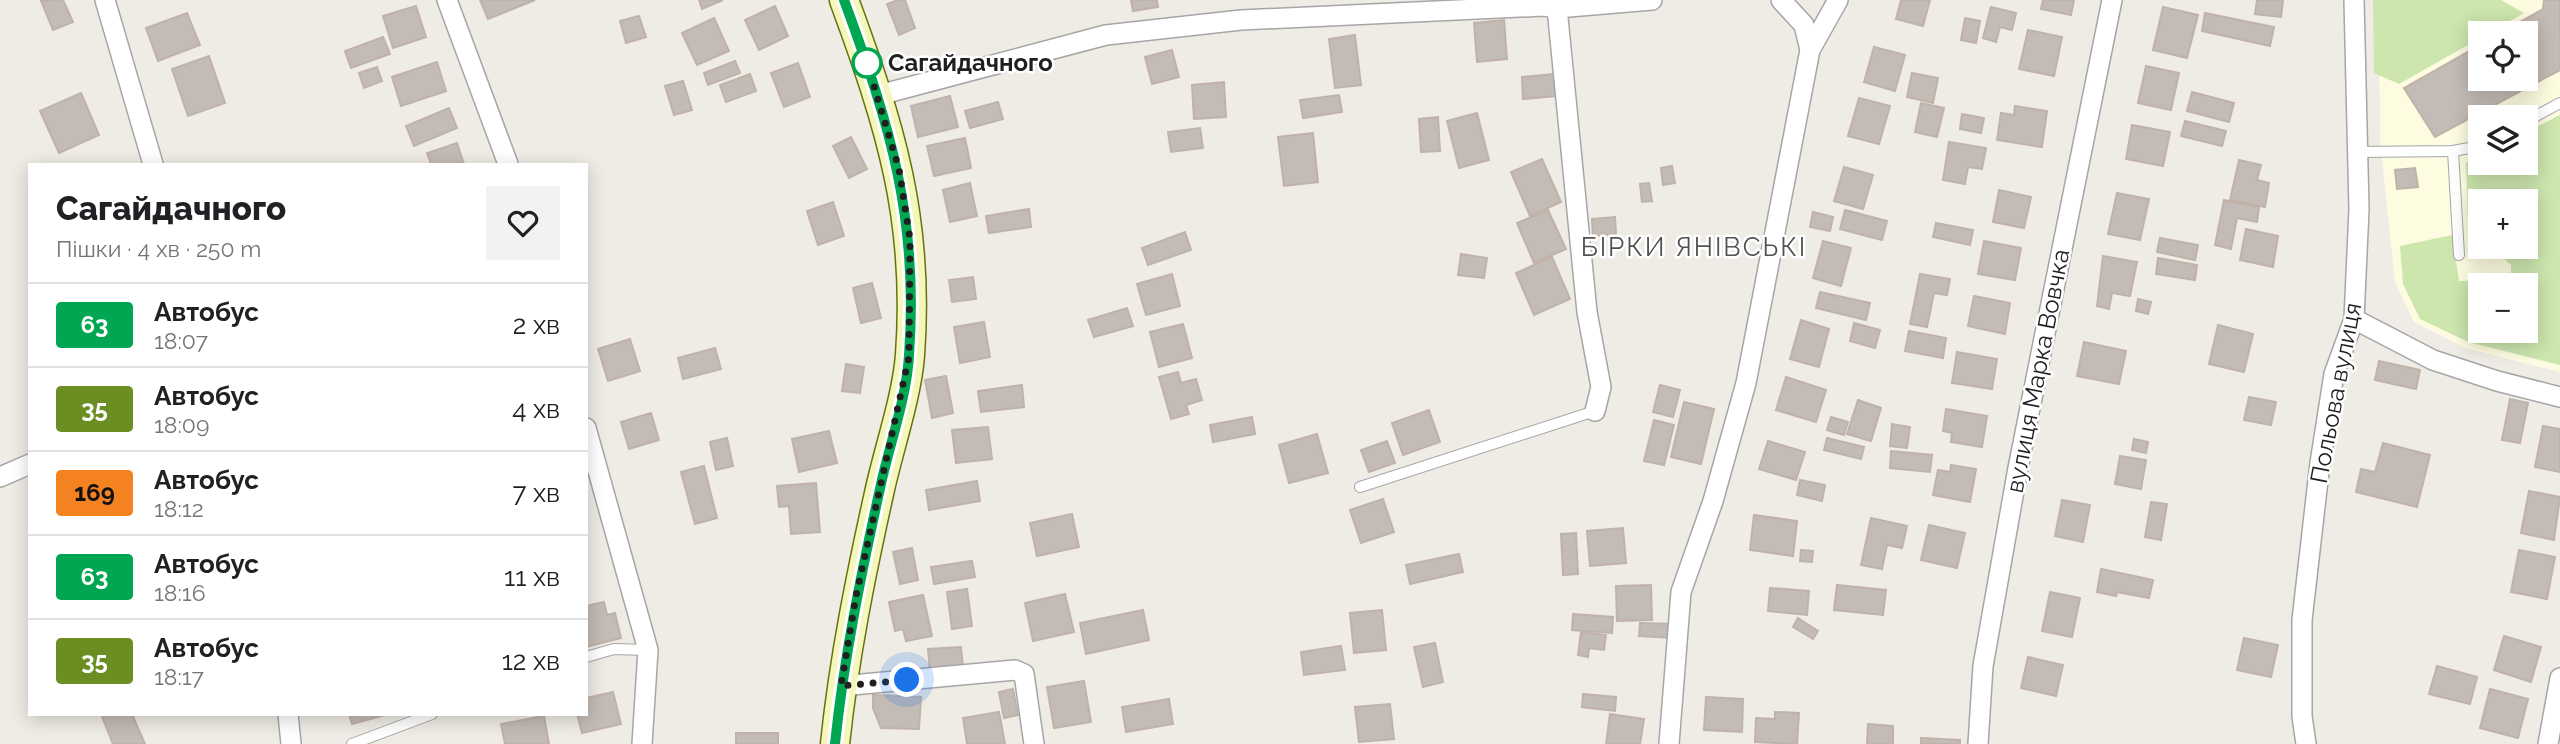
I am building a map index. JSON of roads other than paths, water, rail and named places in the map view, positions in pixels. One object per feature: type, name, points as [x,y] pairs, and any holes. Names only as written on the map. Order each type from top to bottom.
[{"type":"main road","points":[[835,744],[841,686],[856,596],[909,357],[910,239],[899,169],[879,95],[844,0]]},
{"type":"street","points":[[105,0],[153,163]]},
{"type":"street","points":[[447,0],[508,163]]},
{"type":"street","points":[[879,95],[1107,35],[1241,20],[1544,6],[1557,8],[1652,0]]},
{"type":"street","points":[[1781,0],[1804,25],[1810,50]]},
{"type":"street","points":[[1669,744],[1681,592],[1713,501],[1746,383],[1810,50],[1838,0]]},
{"type":"street","name":"вулиця Марка Вовчка","points":[[1978,744],[1985,653],[2112,0]]},
{"type":"street","name":"Польова вулиця","points":[[2306,744],[2302,716],[2302,620],[2309,554],[2334,374],[2354,319],[2359,209],[2354,0]]},
{"type":"street","points":[[1557,8],[1587,313],[1601,387],[1595,411]]},
{"type":"street","points":[[2354,319],[2433,359],[2497,381],[2560,397]]},
{"type":"street","points":[[588,435],[648,650],[642,744]]},
{"type":"street","points":[[0,477],[28,465]]},
{"type":"street","points":[[841,686],[1015,670],[1024,674],[1034,744]]},
{"type":"street","points":[[2548,744],[2560,678]]},
{"type":"street","points":[[288,716],[291,744]]},
{"type":"lane","points":[[2538,115],[2560,103]]},
{"type":"lane","points":[[2358,152],[2453,151],[2468,148]]},
{"type":"lane","points":[[2453,151],[2459,255]]},
{"type":"lane","points":[[1360,487],[1595,411]]},
{"type":"lane","points":[[588,656],[614,649],[648,650]]},
{"type":"lane","points":[[352,744],[427,716]]},
{"type":"place","name":"Сагайдачного","points":[[867,63]]},
{"type":"district","name":"БІРКИ ЯНІВСЬКІ","points":[[1694,247]]}]
